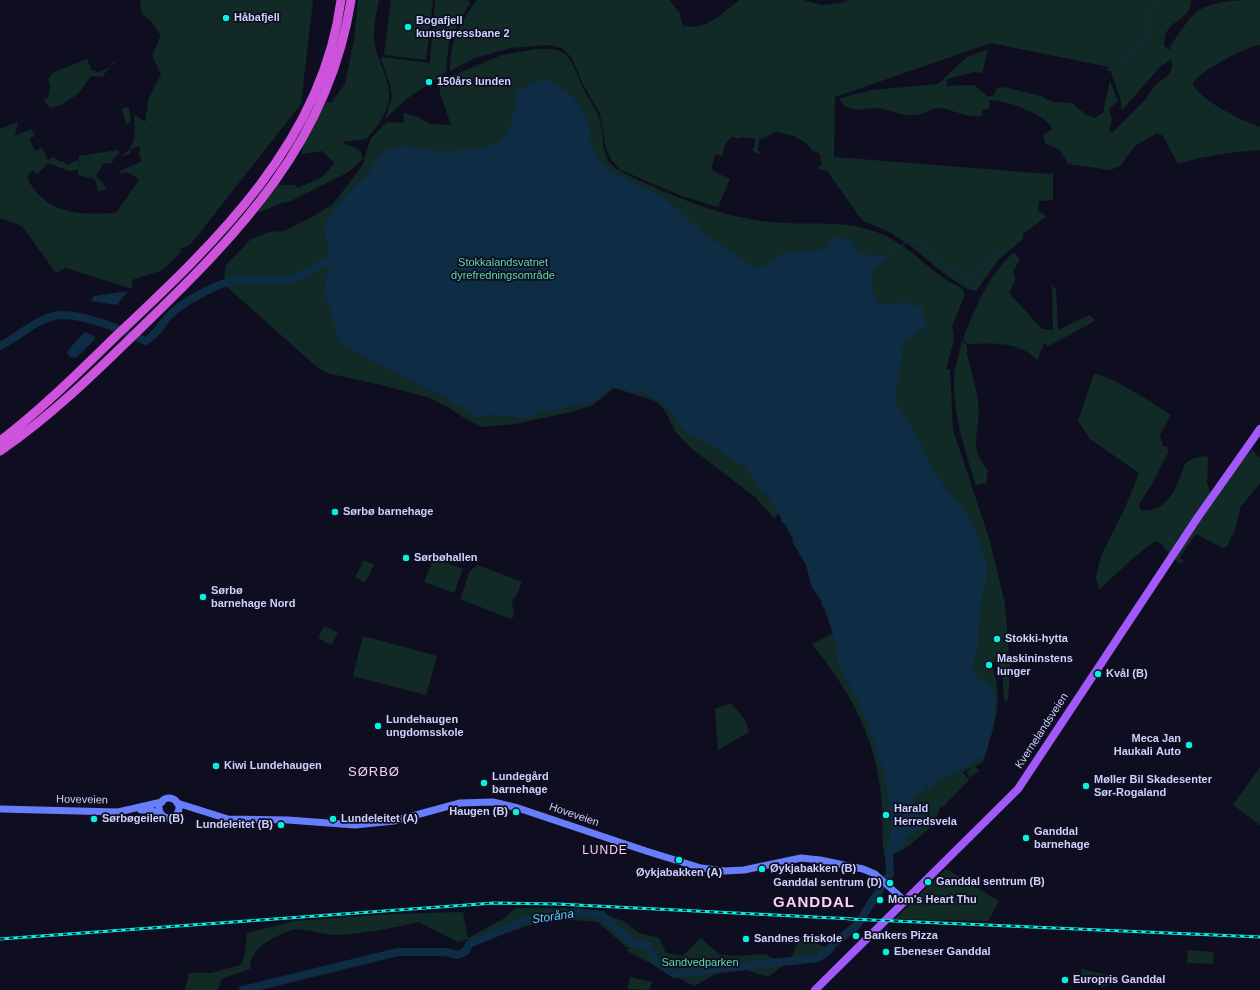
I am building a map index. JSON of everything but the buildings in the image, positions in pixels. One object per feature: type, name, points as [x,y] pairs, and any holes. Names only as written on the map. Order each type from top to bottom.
[{"type":"highway","points":[[13,436],[98,353],[148,307],[224,230],[257,189],[294,135],[326,65],[335,34],[341,0]]},
{"type":"highway","points":[[3,444],[65,400],[110,358],[158,312],[234,234],[262,200],[296,152],[314,119],[331,78],[344,34],[351,0]]},
{"type":"main road","name":"Kvernelandsveien","points":[[815,990],[1018,789],[1198,516],[1260,429]]},
{"type":"main road","points":[[175,816],[178,811],[177,803],[170,799],[162,802],[160,808],[161,814],[166,818],[175,816],[199,810]]},
{"type":"main road","name":"Hoveveien","points":[[0,809],[118,812],[162,802]]},
{"type":"main road","name":"Hoveveien","points":[[177,803],[228,819],[288,820],[355,825],[398,820],[460,803],[493,802],[518,808],[652,854],[701,868],[744,870],[801,858],[820,860],[863,869],[873,873],[906,901]]},
{"type":"main road","name":"Hoveveien","points":[[0,813],[116,816],[143,810],[161,814]]},
{"type":"green space","points":[[140,0],[313,0],[301,104],[190,245],[180,249],[181,252],[163,270],[132,280],[132,289],[66,268],[56,273],[22,226],[0,218],[0,129],[18,122],[15,136],[31,129],[35,136],[29,139],[35,151],[42,148],[48,160],[54,157],[59,162],[64,161],[67,165],[77,160],[79,164],[79,156],[118,150],[119,154],[115,156],[112,163],[104,163],[96,176],[107,188],[98,192],[95,179],[78,175],[78,170],[69,171],[48,163],[38,174],[32,170],[27,178],[35,190],[54,206],[77,213],[116,213],[139,180],[128,173],[119,174],[120,171],[142,161],[138,153],[141,151],[139,146],[131,149],[130,154],[122,156],[131,147],[133,142],[135,133],[134,114],[145,122],[149,97],[161,74],[152,56],[161,36],[152,22],[142,14]]},
{"type":"green space","points":[[358,0],[379,0],[374,40],[376,52],[389,90],[386,111],[379,123],[366,139],[342,142],[358,149],[363,159],[347,173],[289,202],[281,203],[257,213],[278,185],[294,185],[298,188],[322,177],[335,163],[322,151],[302,154],[302,148],[326,102],[331,103],[345,84],[354,40]]},
{"type":"green space","name":"Bogafjell kunstgressbane 2","points":[[391,0],[433,0],[426,60],[384,55]]},
{"type":"green space","points":[[435,0],[468,0],[470,3],[449,40],[446,72],[405,100],[385,119],[392,97],[390,84],[381,59],[383,57],[430,63]]},
{"type":"green space","points":[[477,0],[669,0],[679,12],[683,26],[695,27],[717,18],[739,0],[803,0],[822,5],[841,3],[848,0],[1191,0],[1188,11],[1168,30],[1165,35],[1164,45],[1169,50],[1188,20],[1195,13],[1209,5],[1243,0],[1260,0],[1260,45],[1254,46],[1223,60],[1203,73],[1193,84],[1204,97],[1223,110],[1260,127],[1260,150],[1219,154],[1178,164],[1163,136],[1157,133],[1135,146],[1121,165],[1111,170],[1068,164],[1060,150],[1045,143],[1043,135],[1052,129],[1043,118],[1025,109],[1005,102],[989,100],[989,108],[982,110],[982,116],[966,115],[940,108],[911,115],[901,114],[880,108],[858,110],[847,107],[843,104],[840,98],[872,90],[938,84],[967,57],[988,49],[982,73],[975,72],[947,79],[947,86],[974,85],[988,97],[994,95],[997,88],[1003,87],[1041,96],[1052,102],[1072,103],[1086,115],[1095,118],[1103,113],[1110,81],[1118,101],[1109,109],[1112,119],[1109,131],[1112,133],[1146,99],[1154,86],[1170,74],[1172,66],[1171,59],[1160,67],[1122,110],[1120,97],[1109,67],[991,43],[835,97],[834,157],[1049,174],[1053,173],[1053,200],[1039,201],[1038,211],[1047,216],[1023,234],[1023,239],[999,259],[976,291],[967,289],[941,271],[911,246],[891,233],[862,220],[827,171],[816,168],[822,165],[820,154],[812,150],[806,143],[794,136],[776,132],[759,140],[758,150],[760,154],[755,153],[752,149],[754,148],[755,139],[740,137],[740,139],[732,137],[726,142],[722,156],[715,154],[712,167],[713,171],[730,179],[718,207],[682,196],[619,169],[612,161],[606,149],[600,114],[582,82],[571,57],[562,48],[548,45],[511,48],[475,58],[450,71],[450,60],[457,33],[465,17]]},
{"type":"green space","name":"Stokkalandsvatnet dyrefredningsområde","points":[[536,49],[551,49],[562,52],[571,61],[584,90],[599,116],[603,145],[607,158],[617,169],[642,182],[692,203],[727,214],[777,223],[848,225],[876,232],[902,246],[943,278],[962,288],[965,295],[952,326],[954,340],[946,369],[950,370],[953,430],[989,538],[1005,604],[1010,664],[1008,701],[1004,700],[1002,667],[994,661],[991,665],[995,677],[998,702],[991,738],[983,762],[975,766],[979,771],[970,778],[966,772],[972,767],[963,772],[969,780],[944,806],[941,806],[935,823],[911,844],[898,852],[884,856],[881,789],[870,743],[863,725],[846,691],[812,644],[833,633],[808,564],[779,514],[774,518],[755,497],[691,448],[675,431],[665,411],[659,404],[652,400],[614,388],[593,405],[571,412],[515,424],[482,427],[448,407],[427,397],[327,373],[318,368],[227,287],[224,281],[226,265],[251,239],[270,232],[284,231],[312,217],[333,204],[362,166],[371,138],[387,122],[404,123],[403,113],[418,117],[430,124],[451,125],[440,93],[440,81],[502,55]]},
{"type":"green space","points":[[87,59],[92,71],[95,70],[97,73],[112,66],[103,77],[91,76],[78,94],[61,105],[50,108],[44,100],[45,98],[48,98],[50,85],[48,79],[54,72]]},
{"type":"green space","points":[[123,108],[129,108],[131,121],[127,125],[122,111]]},
{"type":"green space","points":[[1014,252],[1020,260],[1013,271],[1015,280],[1009,293],[1042,329],[1053,330],[1052,285],[1056,289],[1058,330],[1090,315],[1095,320],[1048,346],[1044,343],[1037,360],[1022,349],[1014,346],[986,343],[967,344],[963,338],[978,303],[990,281]]},
{"type":"green space","points":[[962,340],[967,346],[967,354],[978,402],[979,411],[976,445],[981,462],[988,470],[986,483],[976,485],[960,433],[955,406],[955,369]]},
{"type":"green space","points":[[1094,374],[1110,379],[1171,415],[1160,435],[1163,446],[1167,447],[1169,451],[1152,484],[1139,504],[1141,510],[1155,509],[1170,497],[1186,463],[1190,460],[1206,456],[1208,457],[1207,483],[1211,494],[1252,450],[1260,458],[1260,483],[1240,508],[1236,528],[1227,546],[1223,548],[1196,534],[1180,557],[1180,559],[1184,560],[1181,564],[1171,557],[1161,543],[1155,541],[1133,558],[1099,590],[1096,577],[1101,556],[1125,508],[1139,473],[1090,439],[1078,421]]},
{"type":"green space","points":[[434,558],[463,569],[454,593],[424,582]]},
{"type":"green space","points":[[364,560],[374,565],[365,583],[355,577]]},
{"type":"green space","points":[[478,565],[522,582],[512,601],[514,616],[511,619],[460,599],[470,571]]},
{"type":"green space","points":[[324,626],[338,633],[331,645],[318,638]]},
{"type":"green space","points":[[363,636],[437,656],[426,695],[353,676]]},
{"type":"green space","points":[[731,703],[745,720],[749,732],[718,750],[715,709]]},
{"type":"green space","points":[[1260,767],[1260,825],[1233,805]]},
{"type":"green space","points":[[946,869],[999,901],[988,921],[895,919]]},
{"type":"green space","name":"Sandvedparken","points":[[516,908],[566,908],[599,913],[623,921],[639,933],[659,938],[666,953],[682,956],[701,938],[719,954],[732,956],[765,954],[784,965],[768,977],[732,965],[694,986],[627,951],[630,947],[626,947],[598,922],[561,919],[530,925],[475,944],[468,939],[458,942],[419,922],[377,930],[334,935],[296,929],[292,930],[271,939],[264,944],[254,955],[250,969],[221,979],[218,990],[185,990],[189,973],[211,973],[241,965],[244,958],[247,933],[295,921],[391,914],[463,912],[468,938],[503,919]]},
{"type":"green space","points":[[800,937],[831,949],[812,957],[791,958]]},
{"type":"green space","points":[[1188,950],[1214,952],[1213,964],[1187,963]]},
{"type":"green space","points":[[1082,969],[1115,977],[1113,984],[1101,987],[1079,979]]},
{"type":"green space","points":[[630,977],[652,982],[649,990],[627,989]]},
{"type":"water","name":"Stokkalandsvatnet dyrefredningsområde","points":[[535,81],[550,81],[567,92],[581,106],[589,127],[592,146],[598,159],[610,172],[661,195],[704,234],[755,267],[763,267],[784,253],[823,250],[830,238],[854,239],[852,246],[858,254],[890,256],[872,270],[872,290],[878,302],[889,305],[905,302],[923,308],[923,317],[928,327],[919,330],[913,338],[904,338],[901,368],[895,390],[896,402],[922,445],[934,473],[968,515],[979,540],[986,563],[987,573],[980,611],[978,644],[972,669],[975,675],[991,687],[995,695],[995,713],[987,749],[983,757],[940,780],[936,775],[936,782],[929,789],[922,785],[924,790],[922,794],[914,797],[914,802],[924,808],[919,816],[921,820],[919,829],[907,837],[905,845],[892,856],[886,856],[891,819],[887,809],[889,805],[881,762],[876,757],[875,744],[858,701],[839,665],[826,609],[822,606],[821,600],[812,588],[806,565],[792,541],[794,539],[786,522],[782,523],[781,515],[765,493],[761,492],[745,467],[733,462],[710,442],[704,444],[700,439],[684,431],[663,404],[647,396],[647,393],[645,395],[643,394],[643,391],[638,394],[612,387],[594,401],[586,405],[572,404],[561,409],[547,410],[528,418],[520,418],[510,415],[508,417],[496,414],[477,418],[471,414],[473,407],[466,412],[463,407],[457,405],[449,399],[340,344],[324,290],[330,259],[324,225],[336,207],[366,176],[383,153],[392,147],[405,146],[437,151],[464,150],[485,147],[501,140],[506,135],[511,124],[518,91]]},
{"type":"water","points":[[128,291],[117,305],[91,301],[94,296]]},
{"type":"water","points":[[85,332],[95,336],[94,340],[77,357],[72,358],[67,354],[69,349]]},
{"type":"waterway","points":[[1107,70],[1138,47],[1146,37],[1148,18],[1155,0]]},
{"type":"waterway","points":[[890,256],[908,240],[918,241],[933,253],[946,267],[954,269],[972,281],[979,268],[983,267],[992,256],[1004,249]]},
{"type":"waterway","points":[[0,346],[47,318],[63,315],[75,316],[100,322],[145,341],[153,336],[168,316],[178,308],[191,299],[213,288],[235,281],[291,279],[330,259]]},
{"type":"waterway","name":"Storåna","points":[[243,990],[398,952],[445,952],[458,955],[466,951],[469,944],[529,919],[553,918],[574,912],[602,915],[632,943],[648,946],[655,961],[674,974],[818,958],[857,925],[890,874],[889,856]]},
{"type":"railway","points":[[0,939],[494,903],[557,904],[854,919]]},
{"type":"railway","points":[[849,919],[1260,937]]},
{"type":"place","name":"Håbafjell","points":[[226,18]]},
{"type":"place","name":"Bogafjell kunstgressbane 2","points":[[408,27]]},
{"type":"place","name":"150års lunden","points":[[429,82]]},
{"type":"place","name":"Sørbø barnehage","points":[[335,512]]},
{"type":"place","name":"Sørbøhallen","points":[[406,558]]},
{"type":"place","name":"Sørbø barnehage Nord","points":[[203,597]]},
{"type":"place","name":"Stokki-hytta","points":[[997,639]]},
{"type":"place","name":"Maskininstens lunger","points":[[989,665]]},
{"type":"place","name":"Kvål (B)","points":[[1098,674]]},
{"type":"place","name":"Lundehaugen ungdomsskole","points":[[378,726]]},
{"type":"place","name":"Meca Jan Haukali Auto","points":[[1189,745]]},
{"type":"place","name":"Kiwi Lundehaugen","points":[[216,766]]},
{"type":"place","name":"Lundegård barnehage","points":[[484,783]]},
{"type":"place","name":"Møller Bil Skadesenter Sør-Rogaland","points":[[1086,786]]},
{"type":"place","name":"Haugen (B)","points":[[516,812]]},
{"type":"place","name":"Harald Herredsvela","points":[[886,815]]},
{"type":"place","name":"Sørbøgeilen (B)","points":[[94,819]]},
{"type":"place","name":"Lundeleitet (A)","points":[[333,819]]},
{"type":"place","name":"Lundeleitet (B)","points":[[281,825]]},
{"type":"place","name":"Ganddal barnehage","points":[[1026,838]]},
{"type":"place","name":"Øykjabakken (A)","points":[[679,860]]},
{"type":"place","name":"Øykjabakken (B)","points":[[762,869]]},
{"type":"place","name":"Ganddal sentrum (B)","points":[[928,882]]},
{"type":"place","name":"Ganddal sentrum (D)","points":[[890,883]]},
{"type":"place","name":"Mom's Heart Thu","points":[[880,900]]},
{"type":"place","name":"Bankers Pizza","points":[[856,936]]},
{"type":"place","name":"Sandnes friskole","points":[[746,939]]},
{"type":"place","name":"Ebeneser Ganddal","points":[[886,952]]},
{"type":"place","name":"Europris Ganddal","points":[[1065,980]]},
{"type":"district","name":"SØRBØ","points":[[374,772]]},
{"type":"district","name":"LUNDE","points":[[605,851]]},
{"type":"district","name":"GANDDAL","points":[[814,903]]}]
